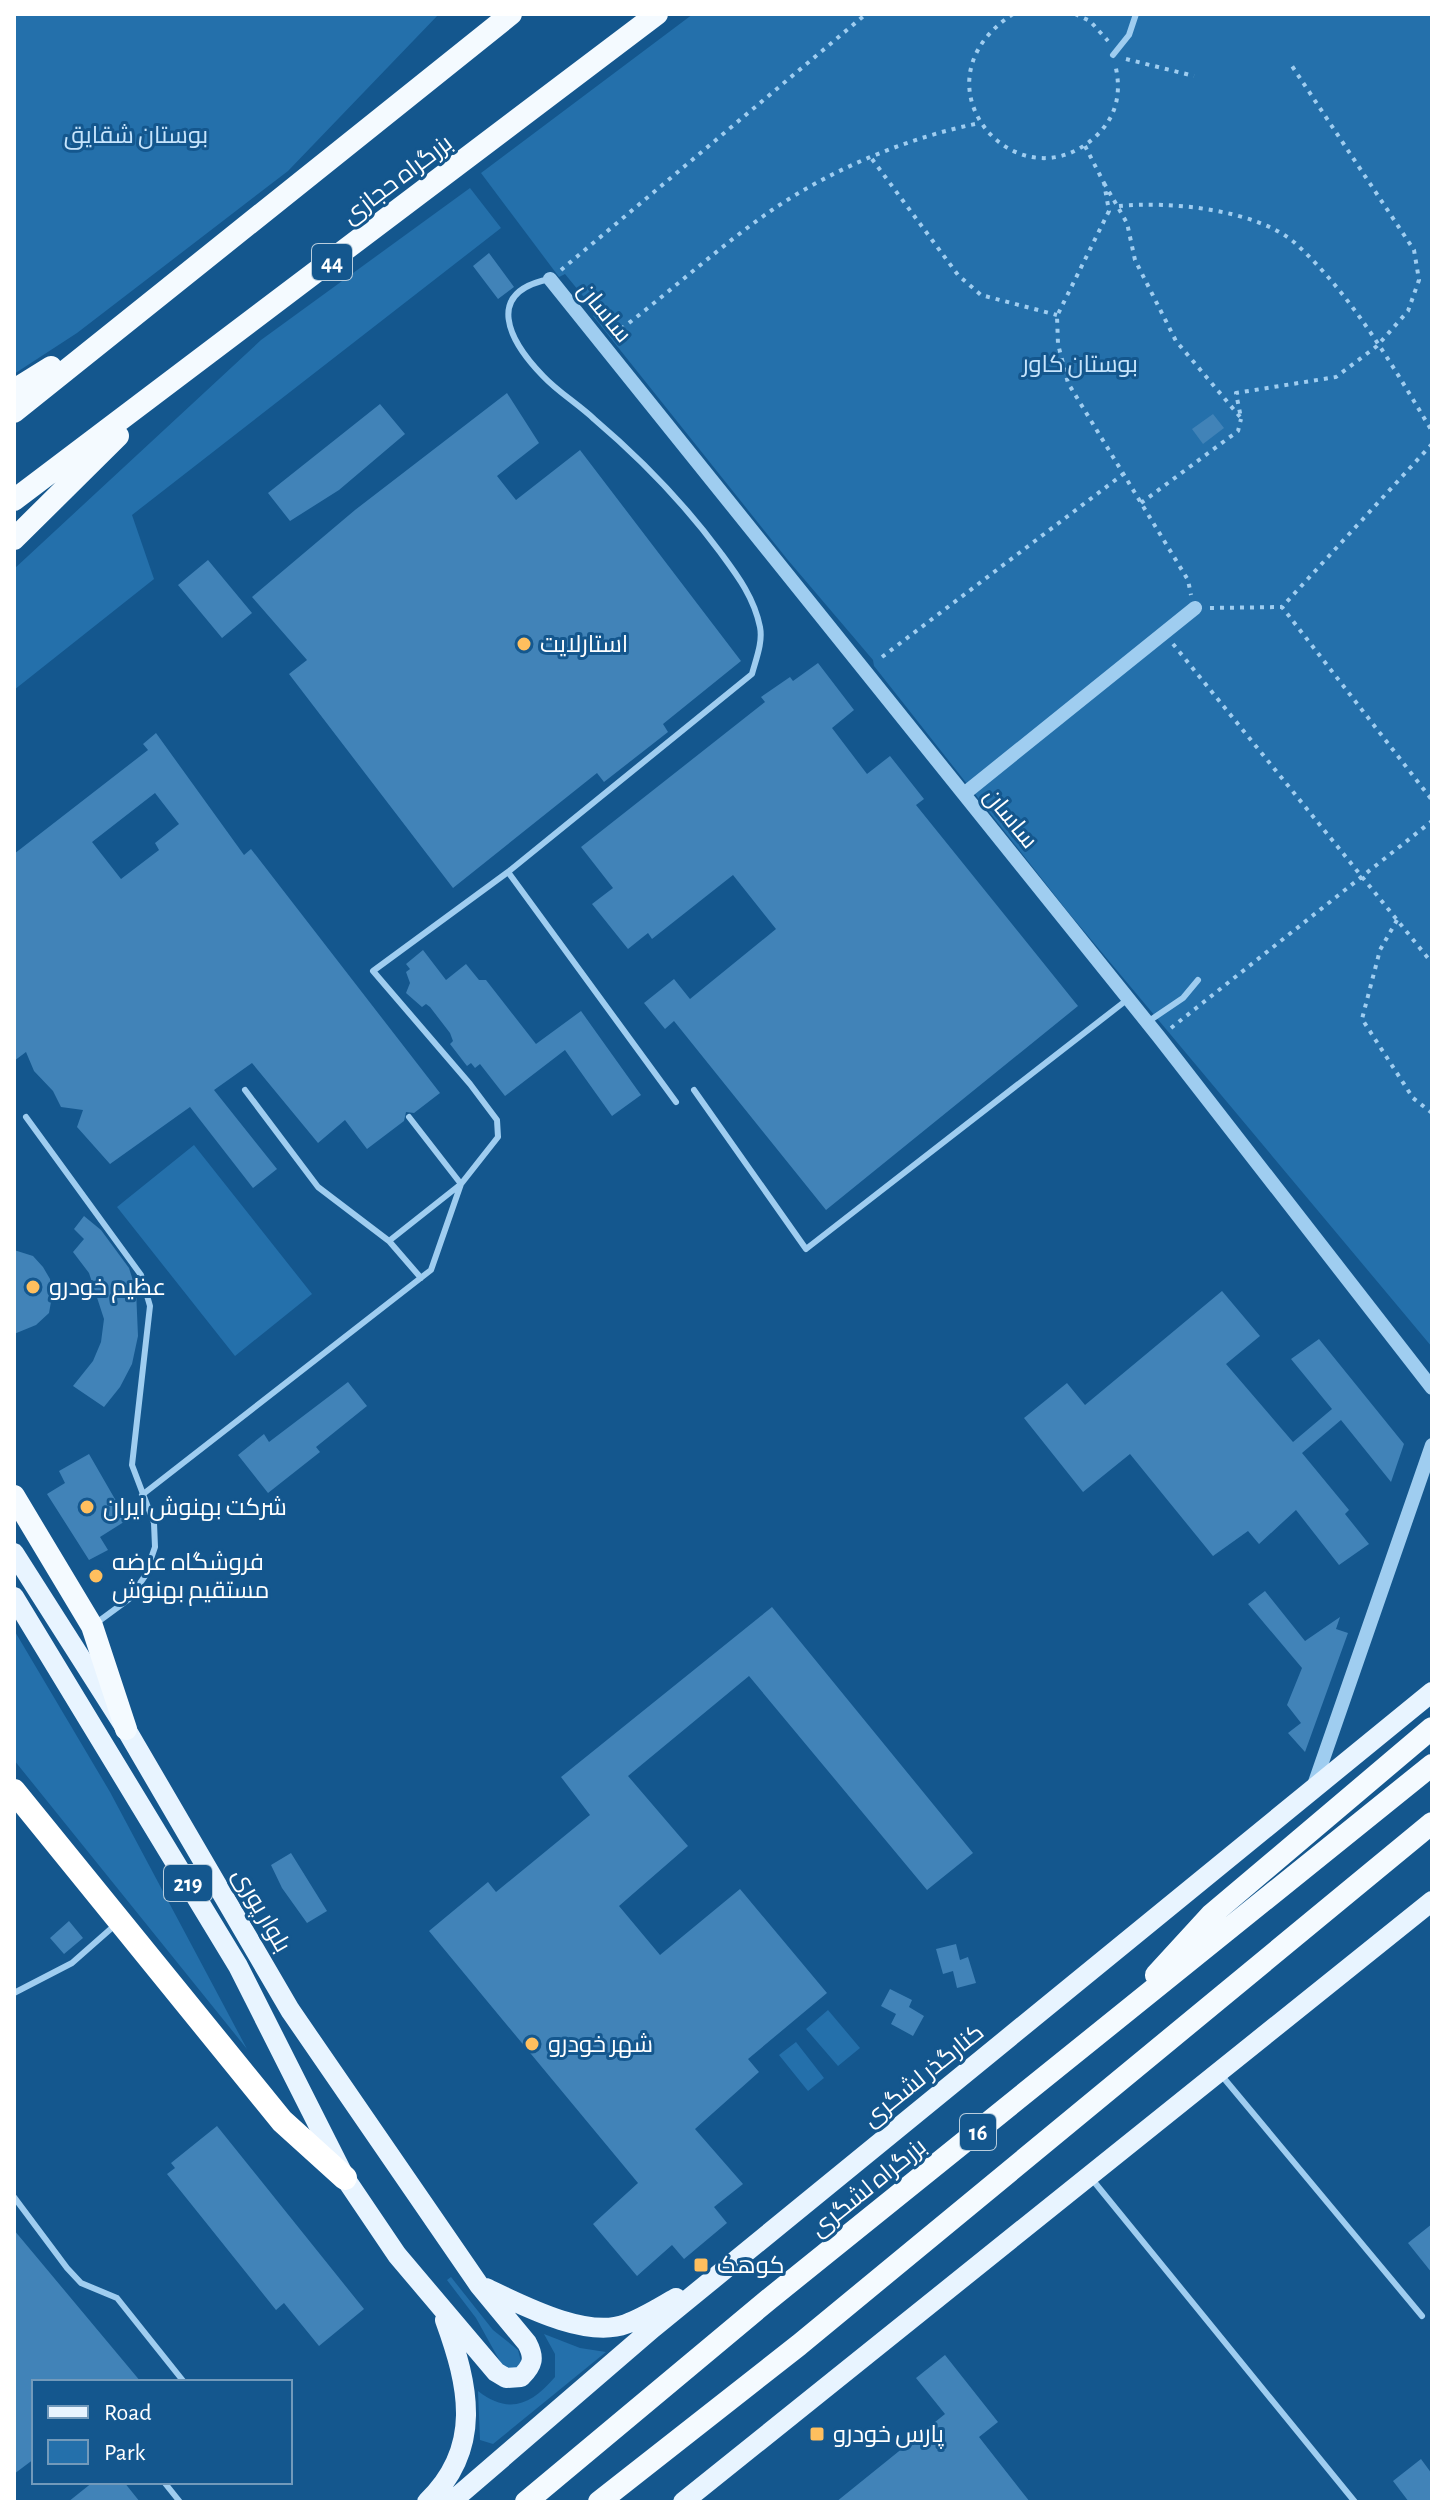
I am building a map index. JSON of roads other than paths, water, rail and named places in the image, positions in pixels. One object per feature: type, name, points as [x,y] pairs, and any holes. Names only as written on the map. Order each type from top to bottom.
[{"type":"highway","points":[[14,412],[511,14]]},
{"type":"highway","name":"بزرگراه حجازی","points":[[14,500],[655,17]]},
{"type":"highway","points":[[14,390],[130,317]]},
{"type":"highway","points":[[14,539],[168,385]]},
{"type":"highway","points":[[14,1496],[92,1626],[126,1729]]},
{"type":"highway","points":[[1110,2027],[1211,1915],[1432,1728]]},
{"type":"highway","name":"بزرگراه لشگری","points":[[526,2502],[768,2300],[1432,1765]]},
{"type":"highway","points":[[14,1791],[282,2121],[345,2178]]},
{"type":"highway","name":"16","points":[[599,2502],[799,2345],[1432,1823]]},
{"type":"main road","name":"بلوار پوری","points":[[14,1553],[126,1729],[290,2010],[479,2285],[533,2354],[532,2365],[521,2377],[506,2378],[496,2372],[440,2309],[397,2255],[345,2178],[238,1966],[14,1597]]},
{"type":"main road","name":"کنارگذر لشگری","points":[[451,2502],[717,2276],[1432,1692]]},
{"type":"main road","points":[[683,2502],[1091,2178],[1432,1901]]},
{"type":"main road","points":[[479,2285],[532,2310],[591,2328],[624,2325],[717,2276]]},
{"type":"main road","points":[[427,2502],[444,2486],[459,2456],[466,2403],[460,2362],[440,2309]]},
{"type":"street","name":"ساسان","points":[[550,279],[1159,1037],[1432,1388]]},
{"type":"street","points":[[964,794],[1195,608]]},
{"type":"street","points":[[1312,1790],[1432,1445]]},
{"type":"lane","points":[[1113,55],[1129,35],[1136,14]]},
{"type":"lane","points":[[142,1495],[431,1270],[442,1246],[461,1184],[498,1137],[497,1120],[373,971],[508,872],[752,674],[760,628],[747,590],[692,514],[632,453],[542,375],[515,339],[506,314],[512,296],[527,283],[550,279]]},
{"type":"lane","points":[[508,872],[676,1102]]},
{"type":"lane","points":[[1147,1022],[1183,998],[1198,980]]},
{"type":"lane","points":[[694,1090],[806,1249],[1128,999]]},
{"type":"lane","points":[[245,1090],[318,1187],[389,1241],[421,1278]]},
{"type":"lane","points":[[26,1117],[141,1275],[148,1290],[150,1306],[132,1465],[154,1523],[155,1547],[145,1576],[129,1599],[92,1626]]},
{"type":"lane","points":[[409,1117],[461,1184]]},
{"type":"lane","points":[[389,1241],[461,1184]]},
{"type":"lane","points":[[14,1993],[72,1963],[120,1921]]},
{"type":"lane","points":[[1219,2073],[1422,2316]]},
{"type":"lane","points":[[1091,2178],[1355,2502]]},
{"type":"lane","points":[[14,2197],[67,2268],[81,2283],[117,2298],[182,2380]]},
{"type":"lane","points":[[165,2484],[180,2502]]},
{"type":"place","name":"استارلایت","points":[[524,644]]},
{"type":"place","name":"عظیم خودرو","points":[[33,1287]]},
{"type":"place","name":"شرکت بهنوش ایران","points":[[87,1507]]},
{"type":"place","name":"فروشگاه عرضه مستقیم بهنوش","points":[[96,1576]]},
{"type":"place","name":"شهر خودرو","points":[[532,2044]]},
{"type":"place","name":"کوهک","points":[[701,2265]]},
{"type":"place","name":"پارس خودرو","points":[[817,2434]]},
{"type":"park label","name":"بوستان شقایق","points":[[136,135]]},
{"type":"park label","name":"بوستان کاور","points":[[1080,364]]}]
